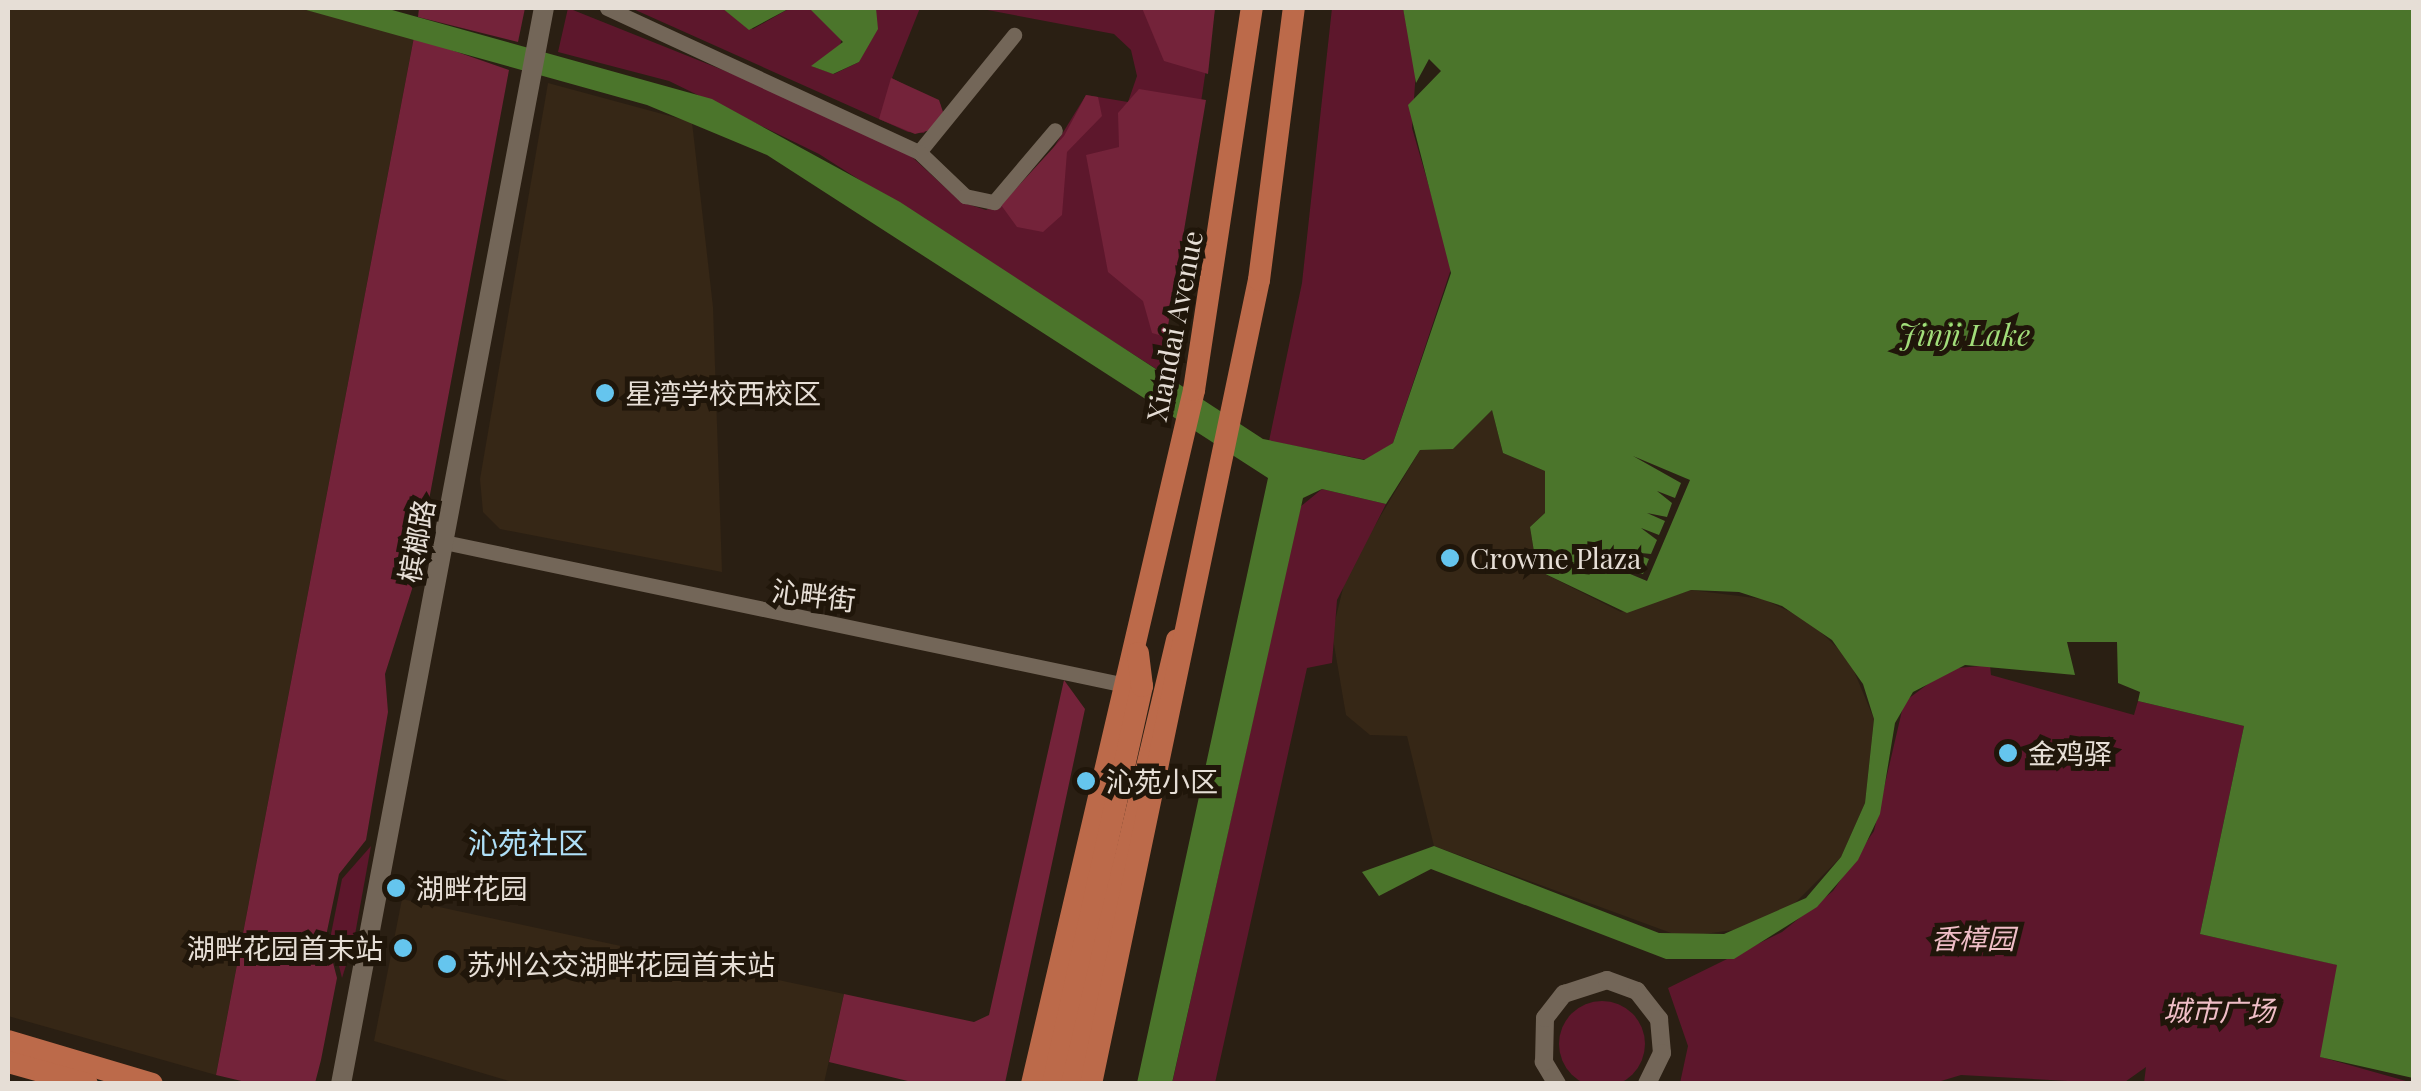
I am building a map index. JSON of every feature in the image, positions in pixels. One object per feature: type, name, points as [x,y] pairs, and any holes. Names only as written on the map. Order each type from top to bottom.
[{"type":"main road","name":"槟榔路","points":[[341,1084],[544,8]]},
{"type":"main road","name":"Xiandai Avenue","points":[[1032,1084],[1121,684],[1138,652],[1194,390],[1252,8]]},
{"type":"main road","points":[[1090,1084],[1232,415],[1274,192],[1294,8]]},
{"type":"main road","points":[[1072,1084],[1168,659],[1185,623]]},
{"type":"main road","name":"Xiandai Avenue","points":[[1053,1084],[1142,686],[1138,652]]},
{"type":"main road","points":[[8,1041],[152,1084]]},
{"type":"main road","points":[[8,1062],[88,1084]]},
{"type":"street","points":[[607,8],[919,152],[965,196],[994,202],[1055,130]]},
{"type":"street","points":[[919,152],[1014,35]]},
{"type":"street","name":"沁畔街","points":[[444,542],[1121,684]]},
{"type":"street","points":[[1557,1084],[1544,1062],[1546,1018],[1564,994],[1606,980],[1637,991],[1659,1018],[1662,1053],[1647,1084]]},
{"type":"shaded area","points":[[8,8],[299,8],[414,37],[216,1075],[8,1016]]},
{"type":"shaded area","points":[[419,8],[525,8],[518,42],[418,17]]},
{"type":"shaded area","points":[[1142,8],[1215,8],[1208,74],[1164,61]]},
{"type":"shaded area","points":[[414,37],[509,70],[413,586],[385,674],[388,712],[366,840],[339,874],[326,936],[337,978],[321,1060],[315,1083],[250,1083],[216,1075]]},
{"type":"shaded area","points":[[891,78],[939,100],[943,112],[931,130],[915,134],[879,119]]},
{"type":"shaded area","name":"星湾学校西校区","points":[[548,83],[692,122],[713,307],[722,572],[500,529],[483,512],[480,479]]},
{"type":"shaded area","points":[[1139,89],[1206,100],[1166,337],[1152,333],[1143,301],[1108,272],[1086,155],[1119,147],[1118,113]]},
{"type":"shaded area","points":[[1086,95],[1098,97],[1102,116],[1067,152],[1062,215],[1043,232],[1017,227],[1001,205],[1064,136]]},
{"type":"shaded area","points":[[1492,410],[1503,453],[1545,471],[1545,513],[1530,527],[1537,570],[1621,612],[1691,590],[1763,599],[1808,620],[1849,659],[1874,719],[1865,803],[1841,857],[1789,909],[1748,928],[1682,937],[1434,846],[1407,736],[1370,735],[1346,715],[1332,633],[1347,572],[1420,450],[1453,449]]},
{"type":"shaded area","points":[[1064,680],[1085,709],[1005,1083],[916,1083],[829,1062],[844,994],[974,1022],[989,1015]]},
{"type":"shaded area","points":[[402,899],[844,994],[824,1083],[516,1083],[374,1041]]},
{"type":"green space","points":[[568,8],[820,109],[910,155],[961,202],[986,210],[1011,197],[1051,152],[1086,95],[1128,102],[1137,76],[1131,50],[1114,34],[977,8],[1215,8],[1161,372],[819,154],[669,81],[558,52]]},
{"type":"green space","points":[[631,8],[722,8],[753,29],[790,8],[812,8],[842,36],[839,52],[814,67],[834,74],[859,62],[876,8],[920,8],[892,78],[941,105],[924,133],[908,132]]},
{"type":"green space","points":[[1332,8],[1403,8],[1416,70],[1412,128],[1452,266],[1393,443],[1367,460],[1269,441],[1302,283]]},
{"type":"green space","points":[[1322,489],[1386,504],[1337,600],[1332,663],[1307,668],[1215,1083],[1172,1084],[1300,507]]},
{"type":"green space","name":"香樟园","points":[[1990,665],[1991,675],[2134,715],[2138,701],[2244,726],[2200,934],[2338,965],[2321,1057],[2413,1083],[2144,1083],[2146,1067],[2122,1084],[1961,1075],[1931,1084],[1680,1083],[1688,1046],[1668,988],[1782,932],[1833,891],[1874,831],[1904,702],[1948,669]]},
{"type":"green space","points":[[371,846],[354,940],[342,978],[331,934],[342,879]]},
{"type":"green space","points":[[1594,1001],[1610,1001],[1633,1013],[1642,1027],[1642,1061],[1633,1075],[1610,1087],[1594,1087],[1578,1080],[1566,1068],[1559,1052],[1559,1036],[1566,1020],[1578,1008]]},
{"type":"water","name":"Jinji Lake","points":[[299,8],[385,8],[712,99],[900,202],[1263,439],[1364,460],[1393,443],[1451,273],[1408,105],[1441,71],[1429,59],[1416,83],[1403,8],[2413,8],[2413,1078],[2320,1057],[2337,965],[2200,934],[2244,726],[2138,701],[2140,692],[2118,683],[2117,642],[2067,642],[2075,675],[1965,665],[1913,692],[1895,723],[1880,814],[1858,860],[1817,907],[1734,959],[1666,959],[1431,869],[1379,896],[1362,872],[1434,846],[1659,933],[1724,934],[1806,898],[1841,857],[1865,803],[1874,719],[1863,684],[1832,640],[1782,606],[1739,592],[1691,590],[1627,613],[1537,570],[1530,527],[1545,513],[1545,471],[1503,453],[1492,410],[1453,449],[1420,450],[1386,504],[1322,489],[1303,498],[1172,1083],[1137,1083],[1268,478],[767,155],[647,105]]},
{"type":"water","points":[[722,8],[790,8],[749,30]]},
{"type":"water","points":[[876,8],[878,29],[859,62],[833,74],[811,66],[843,42],[810,9]]},
{"type":"pier","points":[[1633,456],[1690,480],[1647,581],[1623,571],[1643,574],[1649,559],[1631,552],[1651,554],[1657,540],[1641,528],[1659,535],[1665,521],[1647,513],[1667,517],[1672,503],[1657,491],[1675,498],[1681,483]]},
{"type":"place","name":"星湾学校西校区","points":[[605,393]]},
{"type":"place","name":"Crowne Plaza","points":[[1450,558]]},
{"type":"place","name":"金鸡驿","points":[[2008,753]]},
{"type":"place","name":"沁苑小区","points":[[1086,781]]},
{"type":"place","name":"湖畔花园","points":[[396,888]]},
{"type":"place","name":"湖畔花园首末站","points":[[403,948]]},
{"type":"place","name":"苏州公交湖畔花园首末站","points":[[447,964]]},
{"type":"district","name":"沁苑社区","points":[[528,842]]},
{"type":"park label","name":"城市广场","points":[[2219,1010]]}]
